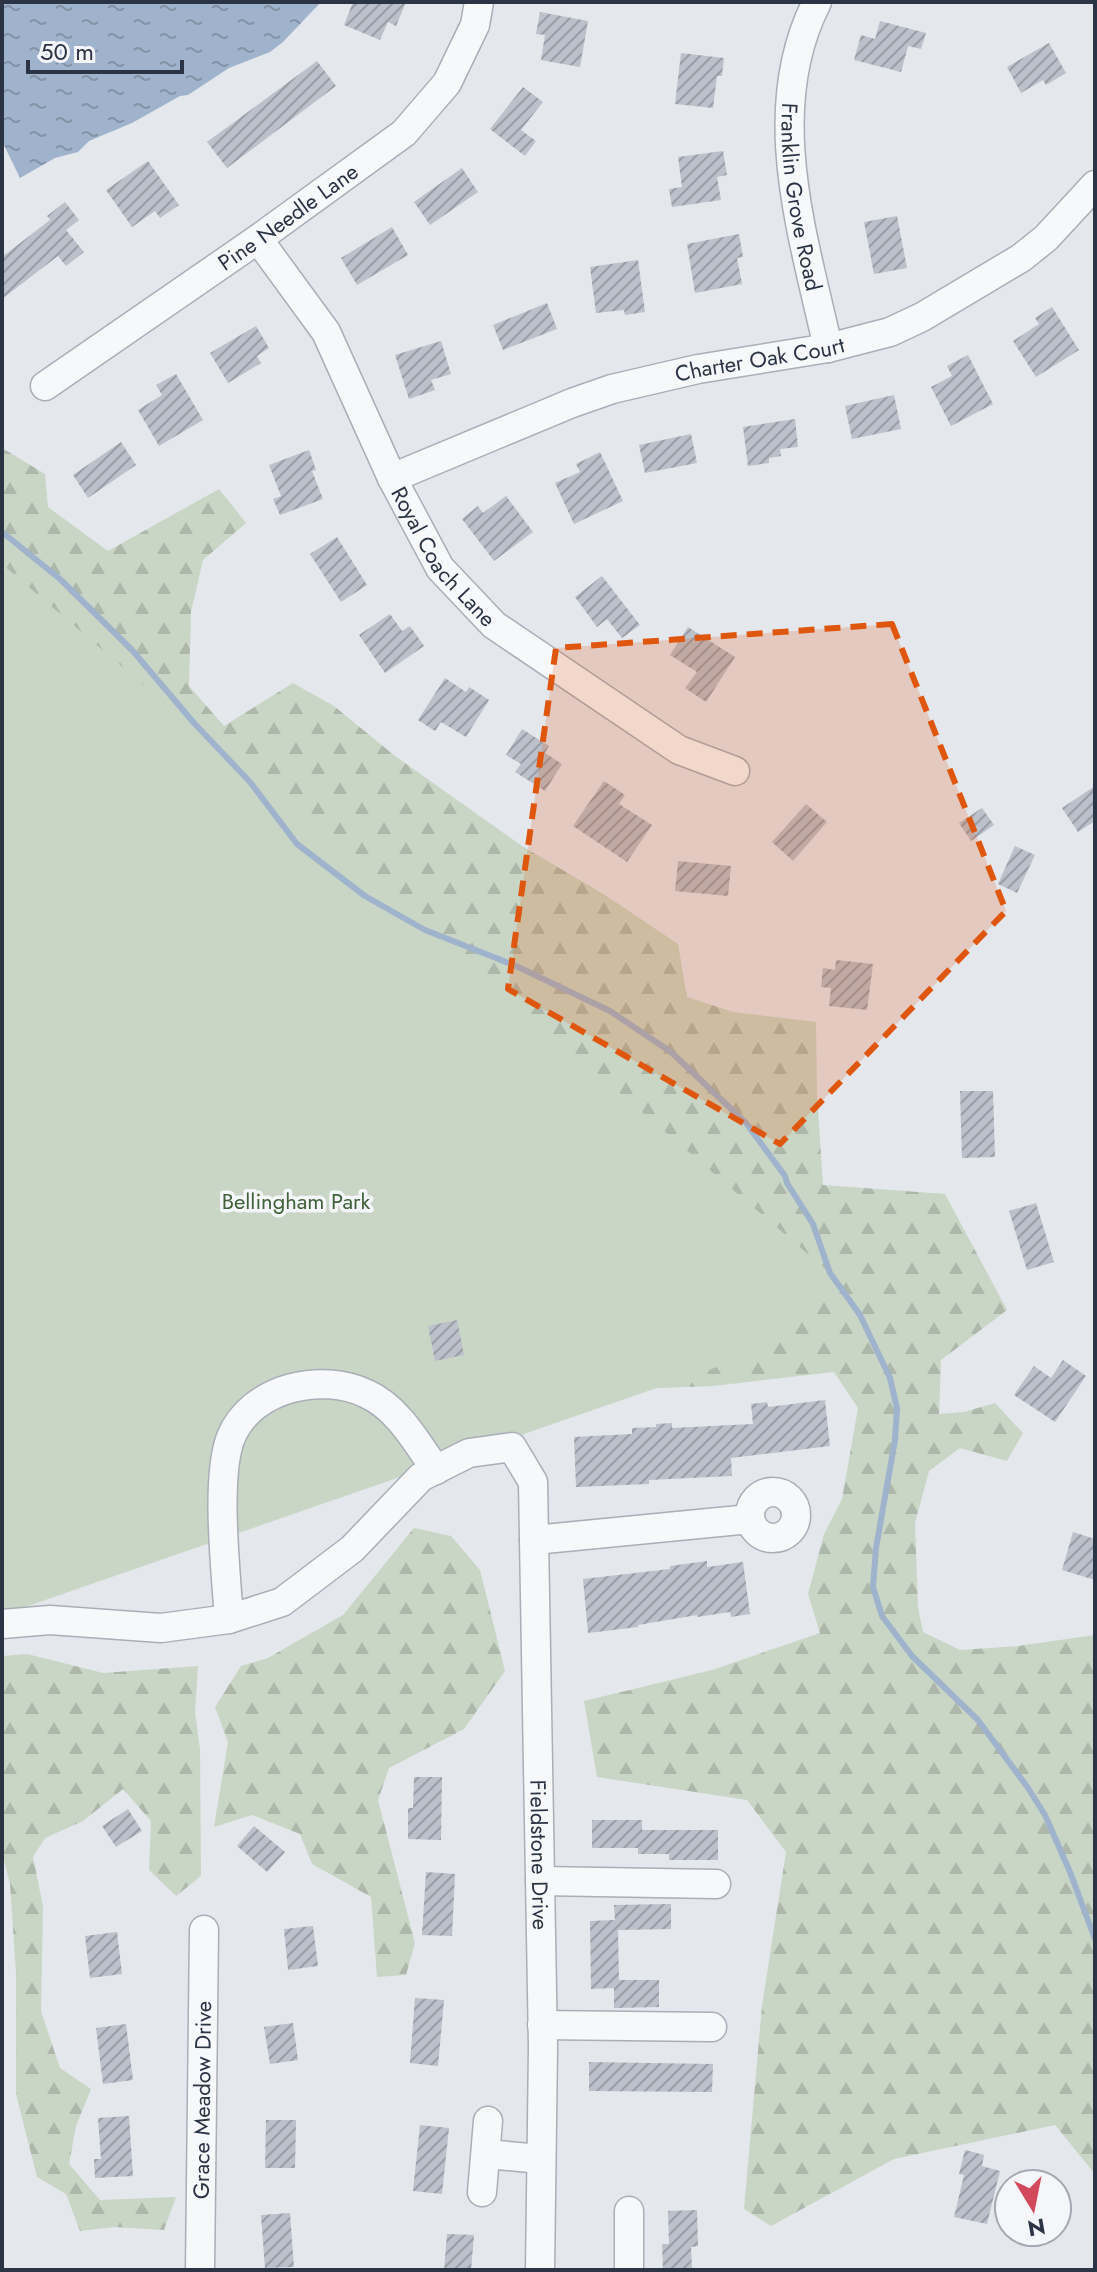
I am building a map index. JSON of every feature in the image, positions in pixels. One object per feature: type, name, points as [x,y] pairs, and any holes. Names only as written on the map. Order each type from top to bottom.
[{"type":"street","name":"Pine Needle Lane","points":[[45,386],[258,239],[404,133],[447,83],[475,25],[479,2]]},
{"type":"street","name":"Franklin Grove Road","points":[[817,2],[803,28],[789,106],[791,174],[828,348]]},
{"type":"street","name":"Charter Oak Court","points":[[392,478],[612,389],[698,369],[828,348],[890,332],[922,317],[1021,258],[1046,238],[1095,185]]},
{"type":"street","name":"Royal Coach Lane","points":[[258,239],[326,332],[392,478],[440,568],[494,625],[679,750],[735,771]]},
{"type":"street","points":[[2,1624],[50,1620],[161,1628],[229,1619],[282,1602],[352,1549],[421,1477],[436,1470],[402,1421],[369,1394],[334,1384],[297,1386],[265,1399],[240,1422],[225,1459],[229,1619]]},
{"type":"street","name":"Fieldstone Drive","points":[[436,1470],[469,1453],[512,1447],[533,1482],[542,2025],[540,2270]]},
{"type":"street","points":[[534,1540],[750,1519]]},
{"type":"street","points":[[540,1881],[716,1884]]},
{"type":"street","name":"Grace Meadow Drive","points":[[200,2270],[204,1930]]},
{"type":"street","points":[[542,2025],[712,2027]]},
{"type":"street","points":[[482,2192],[488,2121]]},
{"type":"street","points":[[486,2154],[541,2159]]},
{"type":"street","points":[[629,2211],[629,2270]]},
{"type":"highlighted area","points":[[892,624],[1006,911],[780,1144],[508,989],[556,648]]},
{"type":"green space","points":[[2,448],[45,474],[48,507],[108,551],[219,489],[246,523],[203,560],[191,612],[189,686],[224,726],[293,683],[334,706],[395,756],[522,846],[605,895],[678,944],[687,997],[733,1012],[816,1022],[823,1185],[945,1194],[1007,1310],[941,1360],[939,1414],[964,1412],[995,1403],[1023,1433],[1007,1461],[960,1448],[929,1471],[915,1523],[918,1607],[923,1632],[960,1650],[1018,1646],[1095,1635],[1095,2174],[1055,2125],[894,2159],[771,2226],[744,2209],[762,2006],[786,1852],[747,1800],[597,1777],[584,1701],[712,1670],[820,1633],[808,1594],[824,1534],[842,1499],[858,1408],[834,1372],[713,1386],[556,1392],[2,730]]},
{"type":"green space","name":"Bellingham Park","points":[[2,564],[830,1273],[749,1356],[2,1615]]},
{"type":"green space","points":[[414,1528],[451,1536],[480,1570],[505,1671],[464,1729],[389,1768],[378,1800],[415,1943],[406,1975],[377,1977],[371,1897],[312,1864],[300,1834],[252,1815],[214,1827],[228,1742],[215,1707],[241,1666],[268,1658],[343,1615]]},
{"type":"green space","points":[[27,1654],[103,1673],[198,1666],[195,1712],[200,1749],[201,1876],[176,1896],[149,1870],[151,1821],[123,1789],[83,1821],[45,1838],[33,1857],[43,1906],[41,2011],[60,2068],[91,2089],[76,2126],[69,2164],[100,2200],[176,2197],[164,2230],[115,2227],[80,2231],[66,2194],[37,2177],[16,2094],[16,1973],[10,1884],[2,1853],[2,1656]]},
{"type":"water","points":[[2,2],[321,2],[270,52],[229,68],[188,95],[180,96],[132,123],[89,141],[78,152],[55,158],[20,178],[2,141]]},
{"type":"building","points":[[353,2],[406,2],[396,26],[388,22],[380,40],[344,25]]},
{"type":"building","points":[[540,12],[588,21],[580,67],[541,60],[545,35],[536,34]]},
{"type":"building","points":[[880,21],[926,33],[921,49],[908,46],[901,72],[854,60],[861,35],[875,39]]},
{"type":"building","points":[[1049,43],[1066,73],[1046,85],[1043,80],[1021,93],[1007,67]]},
{"type":"building","points":[[681,53],[724,58],[722,76],[717,76],[713,108],[675,104]]},
{"type":"building","points":[[317,61],[336,86],[227,168],[207,142]]},
{"type":"building","points":[[523,87],[543,102],[521,130],[536,141],[525,156],[490,129]]},
{"type":"building","points":[[723,151],[727,175],[717,177],[721,200],[672,207],[669,189],[682,187],[678,157]]},
{"type":"building","points":[[148,161],[179,205],[160,218],[155,211],[132,227],[106,190]]},
{"type":"building","points":[[462,168],[478,192],[430,225],[414,202]]},
{"type":"building","points":[[65,202],[79,220],[66,230],[84,252],[66,266],[58,256],[2,299],[2,257],[50,220],[47,216]]},
{"type":"building","points":[[897,216],[907,268],[874,274],[864,222]]},
{"type":"building","points":[[392,227],[408,255],[357,285],[341,258]]},
{"type":"building","points":[[739,234],[743,257],[737,258],[742,284],[695,293],[687,244]]},
{"type":"building","points":[[638,260],[645,312],[625,315],[624,310],[596,313],[590,267]]},
{"type":"building","points":[[547,303],[557,329],[503,350],[493,325]]},
{"type":"building","points":[[1052,307],[1079,350],[1036,377],[1013,341],[1039,324],[1035,318]]},
{"type":"building","points":[[256,326],[269,348],[257,356],[261,363],[228,383],[210,353]]},
{"type":"building","points":[[441,341],[451,374],[431,380],[435,390],[409,399],[395,355]]},
{"type":"building","points":[[968,355],[993,404],[951,426],[931,387],[952,376],[947,366]]},
{"type":"building","points":[[176,374],[203,420],[159,446],[138,410],[162,395],[156,385]]},
{"type":"building","points":[[894,395],[901,429],[852,439],[845,406]]},
{"type":"building","points":[[795,419],[798,447],[780,449],[781,456],[769,458],[769,463],[748,466],[743,427]]},
{"type":"building","points":[[691,434],[697,463],[645,473],[639,445]]},
{"type":"building","points":[[121,442],[136,465],[88,498],[73,475]]},
{"type":"building","points":[[309,450],[316,470],[312,471],[323,499],[280,515],[273,499],[281,496],[269,465]]},
{"type":"building","points":[[600,452],[623,501],[574,524],[555,483],[580,472],[576,464]]},
{"type":"building","points":[[506,496],[533,532],[494,561],[462,519],[478,506],[483,513]]},
{"type":"building","points":[[337,537],[367,585],[341,602],[310,554]]},
{"type":"building","points":[[602,576],[640,625],[622,638],[607,619],[597,627],[575,597]]},
{"type":"building","points":[[390,614],[402,631],[410,626],[424,646],[385,673],[359,635]]},
{"type":"building","points":[[688,627],[735,657],[706,702],[685,688],[697,672],[670,655]]},
{"type":"building","points":[[445,678],[466,692],[469,687],[489,700],[466,737],[441,722],[435,731],[418,720]]},
{"type":"building","points":[[522,729],[549,746],[545,753],[562,764],[545,791],[515,772],[521,764],[506,755]]},
{"type":"building","points":[[604,781],[625,795],[619,804],[652,825],[627,862],[573,826]]},
{"type":"building","points":[[1095,786],[1095,821],[1078,832],[1062,808]]},
{"type":"building","points":[[806,804],[827,822],[793,861],[772,842]]},
{"type":"building","points":[[982,808],[994,825],[971,841],[959,823]]},
{"type":"building","points":[[1015,846],[1035,855],[1017,893],[998,884]]},
{"type":"building","points":[[678,861],[731,866],[728,896],[675,891]]},
{"type":"building","points":[[836,960],[873,964],[867,1010],[829,1006],[831,988],[821,987],[823,968],[835,970]]},
{"type":"building","points":[[960,1091],[993,1091],[995,1157],[962,1158]]},
{"type":"building","points":[[1036,1203],[1054,1262],[1027,1270],[1009,1211]]},
{"type":"building","points":[[457,1320],[464,1355],[435,1361],[428,1326]]},
{"type":"building","points":[[1063,1360],[1086,1376],[1055,1422],[1014,1395],[1034,1366],[1051,1378]]},
{"type":"building","points":[[825,1400],[830,1446],[731,1458],[732,1476],[576,1487],[574,1437],[632,1434],[632,1428],[656,1427],[656,1424],[672,1423],[672,1428],[753,1424],[751,1404],[767,1402],[768,1407]]},
{"type":"building","points":[[1073,1532],[1095,1539],[1095,1580],[1062,1570]]},
{"type":"building","points":[[707,1561],[707,1567],[743,1562],[750,1614],[731,1617],[730,1612],[697,1615],[588,1633],[583,1579],[670,1569],[670,1566]]},
{"type":"building","points":[[414,1777],[442,1777],[441,1840],[408,1839],[408,1808],[413,1808]]},
{"type":"building","points":[[128,1809],[142,1831],[116,1847],[102,1826]]},
{"type":"building","points":[[592,1820],[642,1820],[642,1830],[718,1830],[718,1860],[669,1860],[669,1854],[638,1854],[638,1848],[592,1848]]},
{"type":"building","points":[[254,1826],[285,1852],[267,1872],[237,1846]]},
{"type":"building","points":[[426,1872],[455,1874],[452,1936],[422,1935]]},
{"type":"building","points":[[671,1904],[671,1929],[618,1930],[619,1980],[659,1980],[659,2007],[614,2008],[614,1988],[591,1989],[590,1921],[615,1920],[614,1905]]},
{"type":"building","points":[[313,1926],[318,1966],[288,1970],[284,1929]]},
{"type":"building","points":[[117,1932],[122,1974],[90,1978],[85,1936]]},
{"type":"building","points":[[415,1998],[444,2000],[438,2066],[410,2063]]},
{"type":"building","points":[[293,2023],[298,2060],[270,2064],[264,2027]]},
{"type":"building","points":[[126,2024],[133,2080],[103,2084],[96,2028]]},
{"type":"building","points":[[589,2062],[713,2064],[712,2092],[589,2091]]},
{"type":"building","points":[[129,2116],[133,2176],[95,2178],[94,2159],[101,2159],[98,2118]]},
{"type":"building","points":[[266,2120],[296,2120],[295,2168],[265,2168]]},
{"type":"building","points":[[420,2125],[449,2128],[442,2194],[413,2191]]},
{"type":"building","points":[[965,2150],[984,2155],[982,2166],[993,2169],[993,2200],[987,2224],[954,2217],[964,2175],[959,2174]]},
{"type":"building","points":[[697,2210],[698,2246],[691,2247],[692,2270],[663,2270],[662,2244],[669,2244],[668,2211]]},
{"type":"building","points":[[290,2213],[294,2267],[265,2268],[261,2215]]},
{"type":"building","points":[[447,2234],[474,2235],[471,2270],[444,2270]]},
{"type":"waterway","points":[[2,532],[60,579],[132,650],[194,723],[250,782],[297,844],[365,896],[425,930],[514,965],[610,1011],[671,1052],[746,1123],[785,1176],[813,1224],[830,1273],[860,1315],[890,1378],[897,1408],[895,1440],[876,1548],[873,1587],[882,1616],[912,1656],[978,1720],[1028,1788],[1045,1815],[1095,1939]]}]
